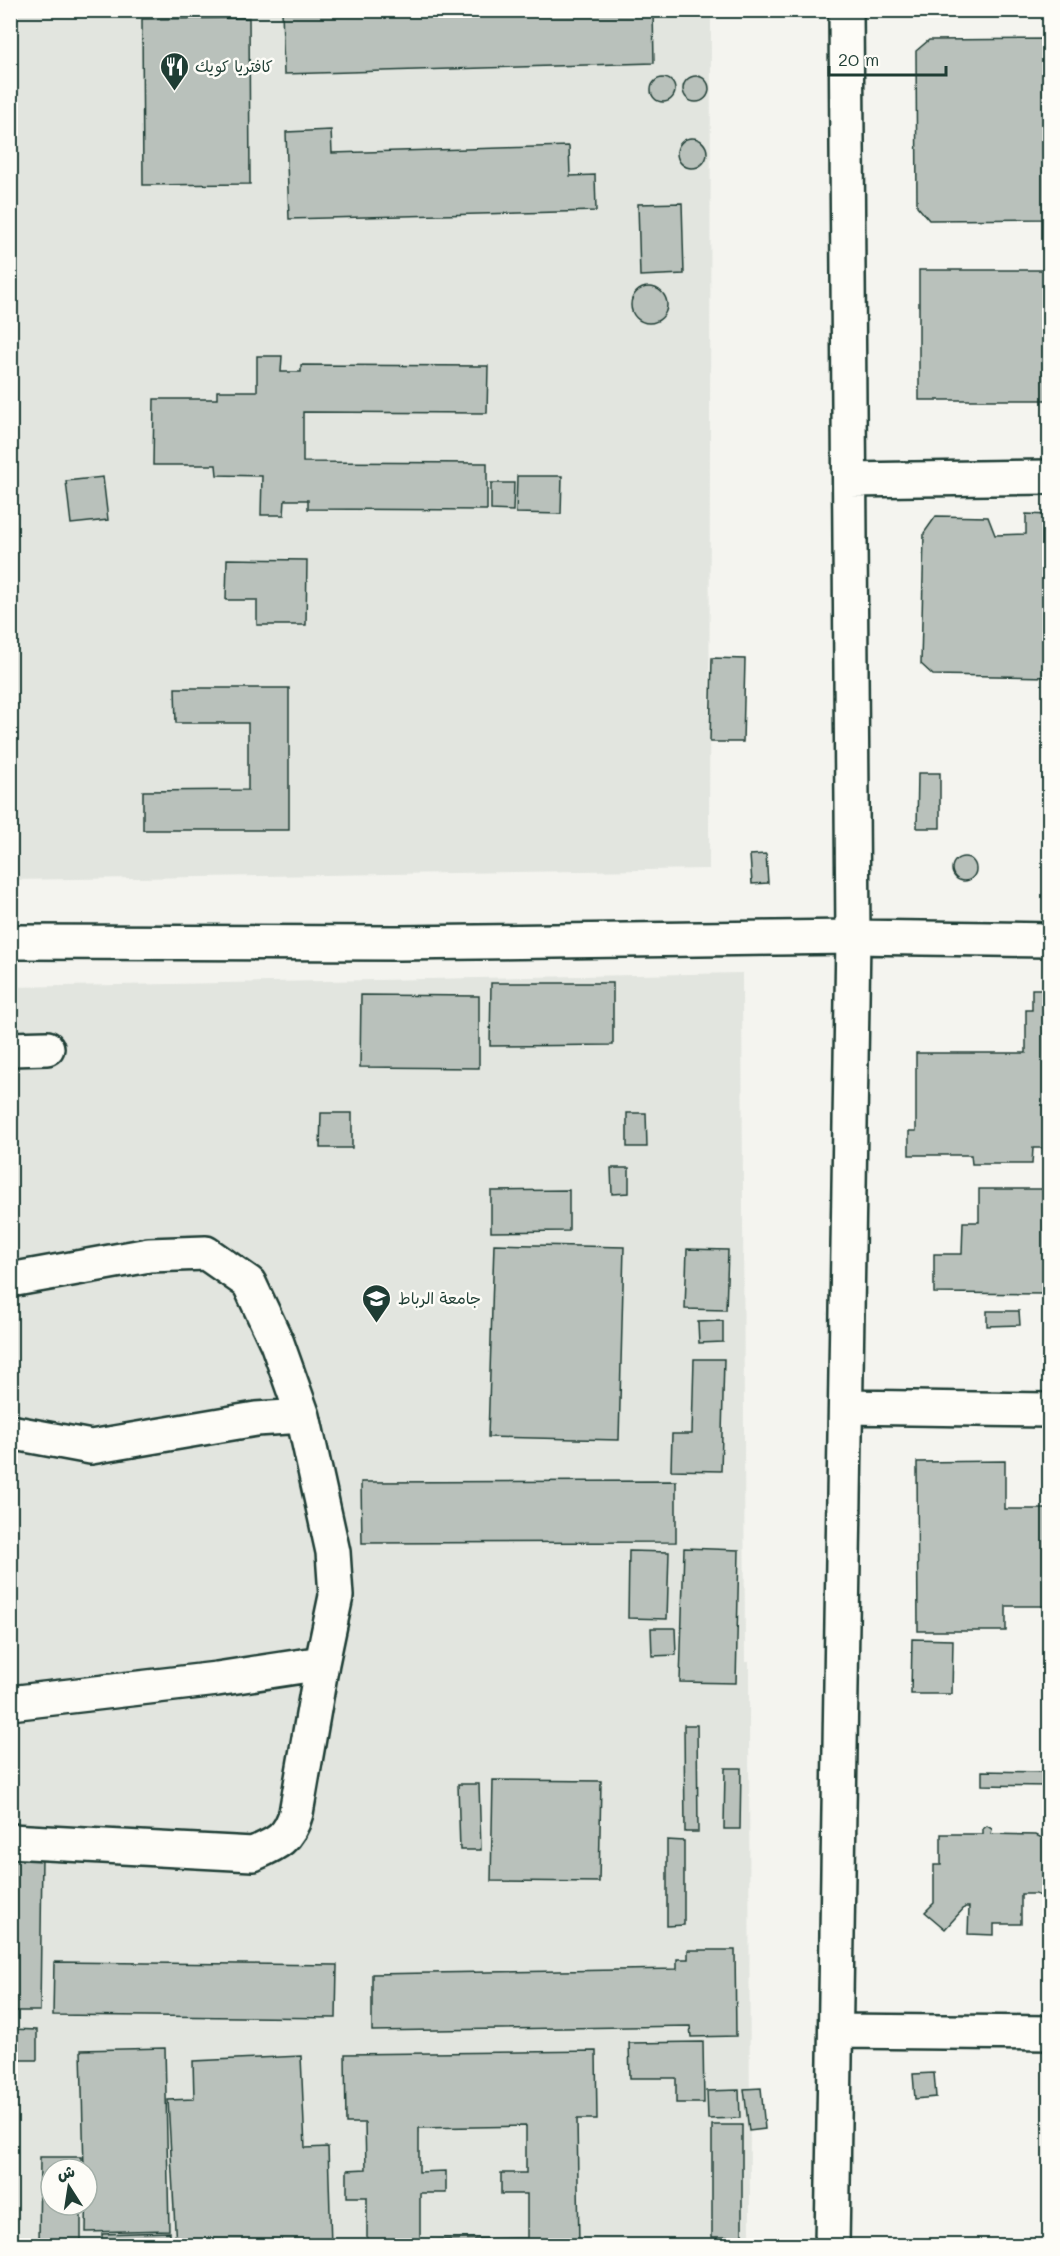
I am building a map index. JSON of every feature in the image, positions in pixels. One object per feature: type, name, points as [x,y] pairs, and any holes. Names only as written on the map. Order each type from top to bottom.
[{"type":"street","points":[[832,2246],[853,937],[846,10]]},
{"type":"street","points":[[850,480],[1050,477]]},
{"type":"street","points":[[10,942],[399,943],[853,937],[1050,940]]},
{"type":"street","points":[[10,1049],[47,1048]]},
{"type":"street","points":[[10,1280],[149,1255],[206,1254],[249,1283],[277,1343],[303,1416],[333,1552],[336,1596],[296,1813],[292,1827],[277,1844],[252,1854],[10,1841]]},
{"type":"street","points":[[846,1407],[1050,1410]]},
{"type":"street","points":[[10,1432],[91,1447],[256,1419],[303,1416]]},
{"type":"street","points":[[10,1703],[217,1679],[322,1663]]},
{"type":"street","points":[[836,2031],[1050,2032]]},
{"type":"shaded area","points":[[10,11],[711,11],[709,869],[11,880]]},
{"type":"shaded area","name":"جامعة الرباط","points":[[742,973],[745,1662],[749,1662],[750,2245],[11,2245],[10,987]]},
{"type":"building","points":[[282,10],[653,10],[654,63],[284,74]]},
{"type":"building","points":[[249,18],[250,184],[143,185],[142,19]]},
{"type":"building","points":[[1050,39],[1050,219],[929,220],[917,206],[916,51],[929,40]]},
{"type":"building","points":[[696,76],[705,80],[709,89],[705,98],[696,102],[687,98],[683,89],[687,80]]},
{"type":"building","points":[[663,78],[672,81],[675,90],[672,99],[663,102],[654,99],[651,90],[654,81]]},
{"type":"building","points":[[331,130],[332,153],[569,146],[570,176],[595,175],[596,211],[289,219],[286,132]]},
{"type":"building","points":[[692,138],[703,142],[707,153],[703,164],[692,168],[681,164],[677,153],[681,142]]},
{"type":"building","points":[[682,203],[684,274],[640,276],[638,204]]},
{"type":"building","points":[[919,270],[1050,270],[1050,400],[919,400]]},
{"type":"building","points":[[649,287],[662,292],[667,305],[662,318],[649,323],[636,318],[631,305],[636,292]]},
{"type":"building","points":[[257,356],[282,356],[281,372],[301,372],[301,365],[488,366],[487,413],[303,412],[303,462],[487,463],[487,510],[308,509],[308,500],[285,500],[284,515],[261,515],[262,476],[217,475],[216,465],[153,465],[154,399],[217,399],[217,391],[257,391]]},
{"type":"building","points":[[517,476],[562,476],[561,514],[516,513]]},
{"type":"building","points":[[103,477],[108,520],[71,524],[66,481]]},
{"type":"building","points":[[491,483],[514,483],[513,511],[491,510]]},
{"type":"building","points":[[1026,514],[1050,515],[1050,677],[933,675],[921,664],[924,533],[936,516],[988,517],[995,535],[1026,534]]},
{"type":"building","points":[[227,559],[307,560],[306,625],[257,625],[257,600],[226,600]]},
{"type":"building","points":[[712,658],[745,659],[743,742],[710,742]]},
{"type":"building","points":[[175,688],[289,688],[289,830],[143,830],[143,791],[248,790],[248,723],[176,723]]},
{"type":"building","points":[[918,773],[940,773],[940,828],[917,828]]},
{"type":"building","points":[[766,854],[768,883],[752,884],[750,855]]},
{"type":"building","points":[[964,857],[973,860],[976,869],[973,878],[964,881],[955,878],[952,869],[955,860]]},
{"type":"building","points":[[491,983],[613,983],[613,1045],[490,1046]]},
{"type":"building","points":[[1032,989],[1050,989],[1050,1148],[1033,1148],[1032,1164],[972,1164],[971,1155],[909,1155],[909,1131],[916,1131],[916,1053],[1026,1053],[1026,1010],[1032,1010]]},
{"type":"building","points":[[361,995],[479,996],[479,1068],[360,1067]]},
{"type":"building","points":[[321,1113],[352,1113],[352,1148],[320,1148]]},
{"type":"building","points":[[627,1113],[646,1113],[647,1147],[627,1147]]},
{"type":"building","points":[[611,1168],[629,1168],[629,1193],[612,1194]]},
{"type":"building","points":[[979,1189],[1050,1189],[1050,1294],[934,1293],[934,1254],[962,1254],[963,1222],[979,1222]]},
{"type":"building","points":[[569,1190],[569,1231],[491,1232],[491,1191]]},
{"type":"building","points":[[494,1244],[624,1247],[619,1440],[488,1437]]},
{"type":"building","points":[[687,1249],[728,1250],[726,1310],[685,1309]]},
{"type":"building","points":[[987,1311],[1019,1311],[1020,1325],[987,1326]]},
{"type":"building","points":[[723,1321],[723,1342],[699,1343],[698,1322]]},
{"type":"building","points":[[694,1359],[724,1359],[721,1471],[671,1470],[672,1434],[692,1434]]},
{"type":"building","points":[[1005,1461],[1005,1509],[1048,1509],[1050,1606],[1006,1606],[1006,1631],[918,1631],[917,1462]]},
{"type":"building","points":[[676,1481],[676,1542],[362,1543],[361,1482]]},
{"type":"building","points":[[684,1548],[739,1550],[736,1683],[680,1682]]},
{"type":"building","points":[[629,1551],[669,1552],[667,1619],[628,1618]]},
{"type":"building","points":[[651,1628],[675,1628],[676,1655],[652,1656]]},
{"type":"building","points":[[912,1639],[953,1640],[952,1694],[911,1694]]},
{"type":"building","points":[[684,1725],[697,1725],[698,1832],[685,1832]]},
{"type":"building","points":[[725,1768],[741,1768],[740,1829],[724,1829]]},
{"type":"building","points":[[982,1771],[1050,1772],[1050,1786],[982,1785]]},
{"type":"building","points":[[493,1780],[601,1781],[599,1882],[491,1881]]},
{"type":"building","points":[[458,1784],[479,1784],[481,1850],[460,1850]]},
{"type":"building","points":[[987,1826],[992,1829],[991,1834],[1036,1835],[1050,1842],[1050,1899],[1035,1894],[1021,1894],[1021,1924],[994,1924],[994,1935],[968,1934],[969,1907],[965,1907],[945,1929],[925,1912],[934,1903],[934,1865],[941,1865],[941,1834],[983,1834],[983,1829]]},
{"type":"building","points":[[667,1840],[684,1841],[684,1925],[667,1926]]},
{"type":"building","points":[[10,1854],[42,1855],[40,2011],[10,2011]]},
{"type":"building","points":[[688,1950],[735,1950],[736,2036],[691,2037],[690,2026],[372,2031],[372,1974],[677,1969],[677,1959],[688,1959]]},
{"type":"building","points":[[54,1962],[337,1965],[336,2018],[53,2015]]},
{"type":"building","points":[[10,2029],[37,2030],[37,2060],[10,2060]]},
{"type":"building","points":[[703,2042],[704,2103],[676,2103],[676,2078],[630,2078],[629,2043]]},
{"type":"building","points":[[165,2048],[169,2230],[86,2232],[86,2217],[99,2217],[99,2157],[84,2157],[81,2050]]},
{"type":"building","points":[[596,2051],[597,2119],[577,2119],[579,2246],[367,2246],[367,2197],[347,2197],[347,2170],[366,2169],[365,2123],[346,2123],[345,2054]],"holes":[[[526,2126],[526,2173],[501,2173],[501,2194],[527,2194],[527,2238],[420,2240],[420,2193],[446,2193],[446,2171],[419,2172],[419,2128]]]},
{"type":"building","points":[[301,2056],[305,2148],[328,2147],[331,2246],[176,2246],[168,2100],[194,2099],[193,2061]]},
{"type":"building","points":[[934,2073],[936,2097],[915,2099],[913,2074]]},
{"type":"building","points":[[761,2088],[765,2129],[749,2131],[744,2089]]},
{"type":"building","points":[[739,2090],[740,2118],[708,2119],[707,2091]]},
{"type":"building","points":[[712,2125],[742,2125],[742,2237],[712,2237]]},
{"type":"building","points":[[39,2217],[81,2217],[81,2246],[39,2246]]},
{"type":"building","points":[[170,2232],[170,2246],[102,2246],[102,2234]]},
{"type":"place","name":"كافتريا كويك","points":[[174,92]]},
{"type":"place","name":"جامعة الرباط","points":[[377,1324]]}]
